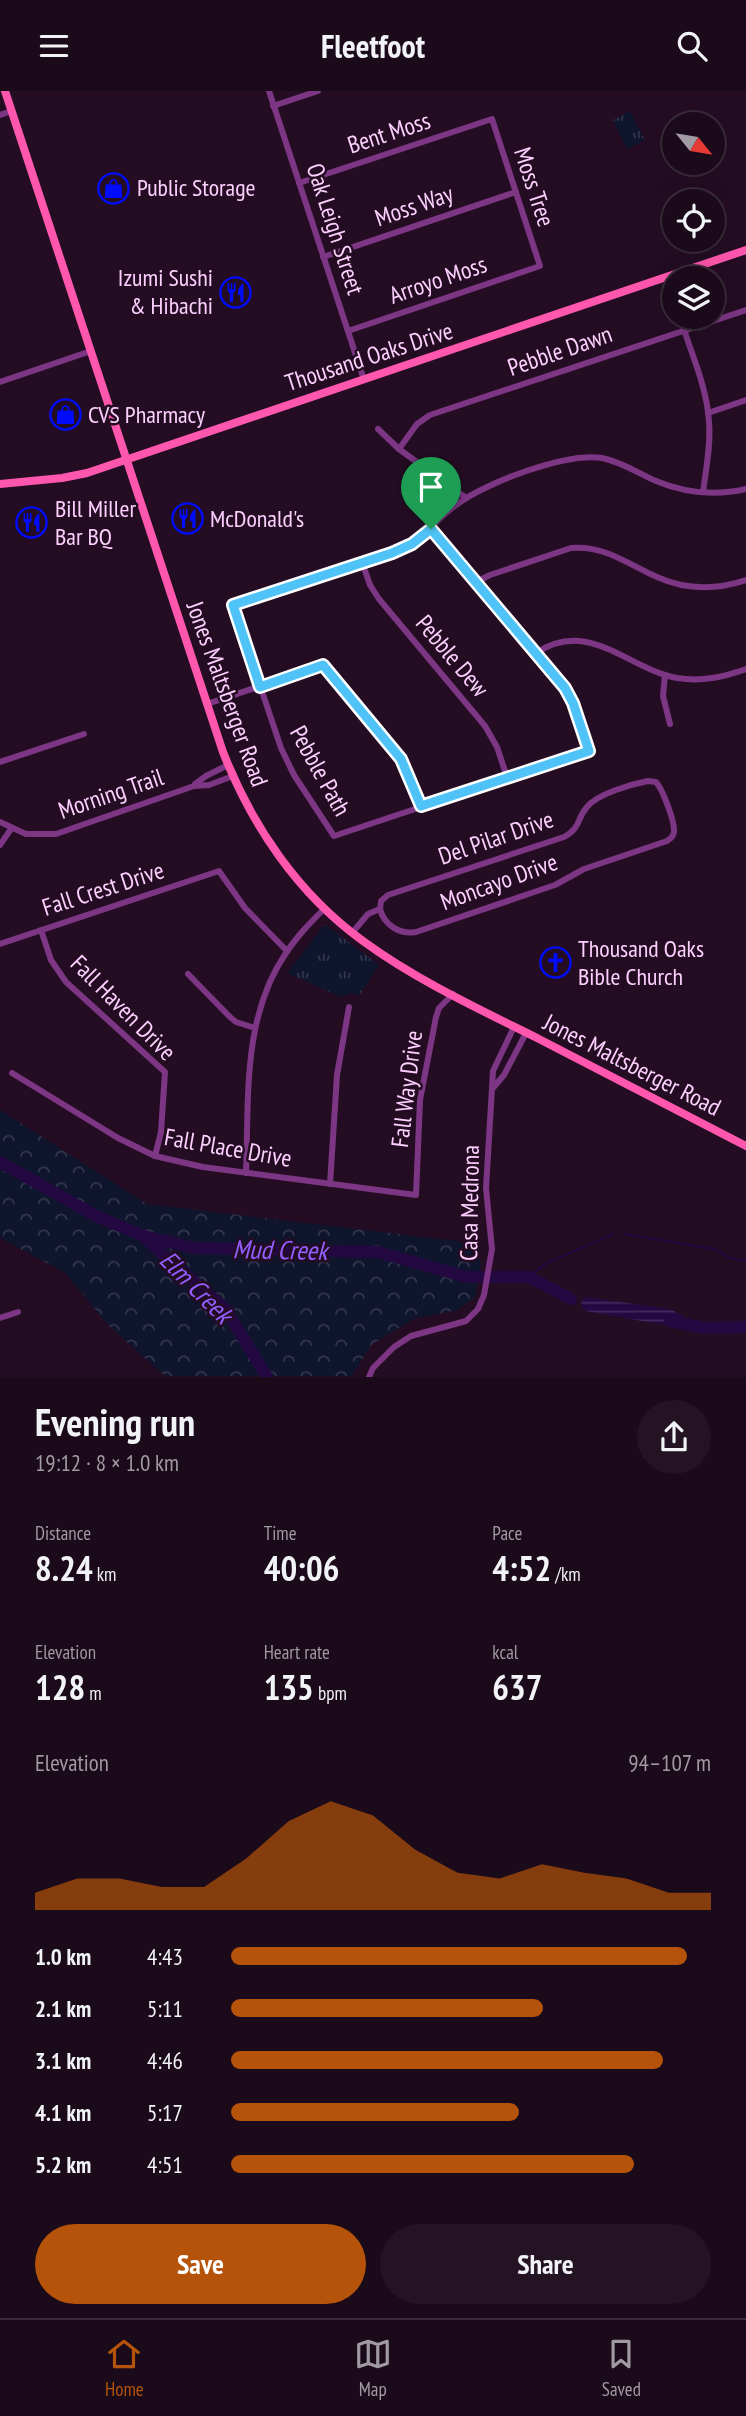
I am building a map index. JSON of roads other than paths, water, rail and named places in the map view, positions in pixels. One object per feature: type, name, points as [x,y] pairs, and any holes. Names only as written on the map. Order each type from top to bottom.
[{"type":"main road","name":"Jones Maltsberger Road","points":[[5,98],[12,111],[228,765],[271,846],[299,882],[352,933],[402,967],[746,1146]]},
{"type":"main road","name":"Thousand Oaks Drive","points":[[699,266],[746,250]]},
{"type":"main road","name":"Thousand Oaks Drive","points":[[0,484],[62,478],[127,459],[662,279]]},
{"type":"street","name":"Oak Leigh Street","points":[[269,91],[364,380]]},
{"type":"street","points":[[273,106],[318,91]]},
{"type":"street","points":[[0,115],[12,111]]},
{"type":"street","name":"Bent Moss","points":[[299,183],[492,119]]},
{"type":"street","name":"Moss Tree","points":[[492,119],[540,266]]},
{"type":"street","name":"Moss Way","points":[[323,257],[516,192]]},
{"type":"street","name":"Arroyo Moss","points":[[348,331],[540,266]]},
{"type":"street","name":"Pebble Dawn","points":[[398,449],[417,424],[430,415],[746,310]]},
{"type":"street","points":[[684,330],[708,413],[710,435],[703,492]]},
{"type":"street","points":[[0,382],[91,351]]},
{"type":"street","points":[[708,413],[746,400]]},
{"type":"street","points":[[378,429],[398,449],[466,498]]},
{"type":"street","points":[[362,562],[402,549],[431,529],[466,498],[495,483],[564,460],[582,457],[609,460],[670,486],[703,492],[746,489]]},
{"type":"street","points":[[207,704],[323,665],[401,759],[421,806],[589,751],[569,694],[431,529]]},
{"type":"street","points":[[476,582],[490,575],[581,547],[606,551],[657,577],[686,586],[722,587],[746,580]]},
{"type":"street","name":"Pebble Path","points":[[362,562],[233,605],[276,737],[294,775],[334,836],[421,806]]},
{"type":"street","name":"Pebble Dew","points":[[362,562],[370,585],[379,599],[485,726],[497,747],[508,778]]},
{"type":"street","points":[[536,653],[557,643],[585,641],[665,675],[686,679],[710,679],[746,669]]},
{"type":"street","points":[[665,675],[663,696],[670,724]]},
{"type":"street","points":[[0,762],[84,734]]},
{"type":"street","name":"Morning Trail","points":[[194,786],[206,776],[228,765]]},
{"type":"street","name":"Morning Trail","points":[[0,822],[11,829],[33,835],[56,834],[194,786],[209,785],[233,776]]},
{"type":"street","name":"Del Pilar Drive","points":[[380,909],[381,901],[388,895],[564,837],[578,827],[586,808],[599,797],[645,781],[656,782],[662,790],[674,828],[672,836]]},
{"type":"street","points":[[0,845],[11,829]]},
{"type":"street","name":"Moncayo Drive","points":[[380,909],[381,915],[398,931],[416,932],[555,885],[584,869],[667,841],[672,836]]},
{"type":"street","name":"Fall Crest Drive","points":[[0,944],[219,871],[245,908],[287,951]]},
{"type":"street","points":[[246,1173],[250,1064],[255,1028],[264,995],[287,951],[325,908]]},
{"type":"street","points":[[352,933],[368,913],[380,909]]},
{"type":"street","name":"Fall Haven Drive","points":[[41,930],[51,960],[66,982],[165,1072],[162,1132],[155,1156]]},
{"type":"street","points":[[188,974],[236,1022],[255,1028]]},
{"type":"street","name":"Fall Way Drive","points":[[416,1195],[420,1100],[424,1077],[439,1008],[453,994]]},
{"type":"street","points":[[330,1184],[337,1075],[349,1007]]},
{"type":"street","name":"Casa Medrona","points":[[369,1377],[373,1368],[394,1347],[411,1336],[466,1321],[478,1308],[484,1295],[492,1249],[486,1188],[493,1071],[514,1027]]},
{"type":"street","name":"Casa Medrona","points":[[493,1089],[504,1075],[526,1033]]},
{"type":"street","points":[[502,1051],[513,1056]]},
{"type":"street","name":"Fall Place Drive","points":[[12,1073],[118,1138],[155,1156],[180,1163],[246,1173],[416,1195]]},
{"type":"street","points":[[0,1318],[18,1312]]},
{"type":"waterway","name":"Mud Creek","points":[[0,1162],[96,1216],[144,1236],[194,1248],[378,1252],[467,1277],[529,1277],[571,1299]]},
{"type":"waterway","points":[[529,1277],[545,1264],[613,1234]]},
{"type":"waterway","points":[[625,1234],[714,1249],[730,1258],[746,1261]]},
{"type":"waterway","name":"Elm Creek","points":[[146,1239],[226,1310],[267,1377]]},
{"type":"waterway","name":"Mud Creek","points":[[670,1321],[705,1328],[746,1327]]},
{"type":"place","name":"Public Storage","points":[[114,188]]},
{"type":"place","name":"Izumi Sushi & Hibachi","points":[[236,292]]},
{"type":"place","name":"CVS Pharmacy","points":[[65,415]]},
{"type":"place","name":"McDonald's","points":[[187,519]]},
{"type":"place","name":"Bill Miller Bar BQ","points":[[32,523]]},
{"type":"place","name":"Thousand Oaks Bible Church","points":[[555,963]]}]
